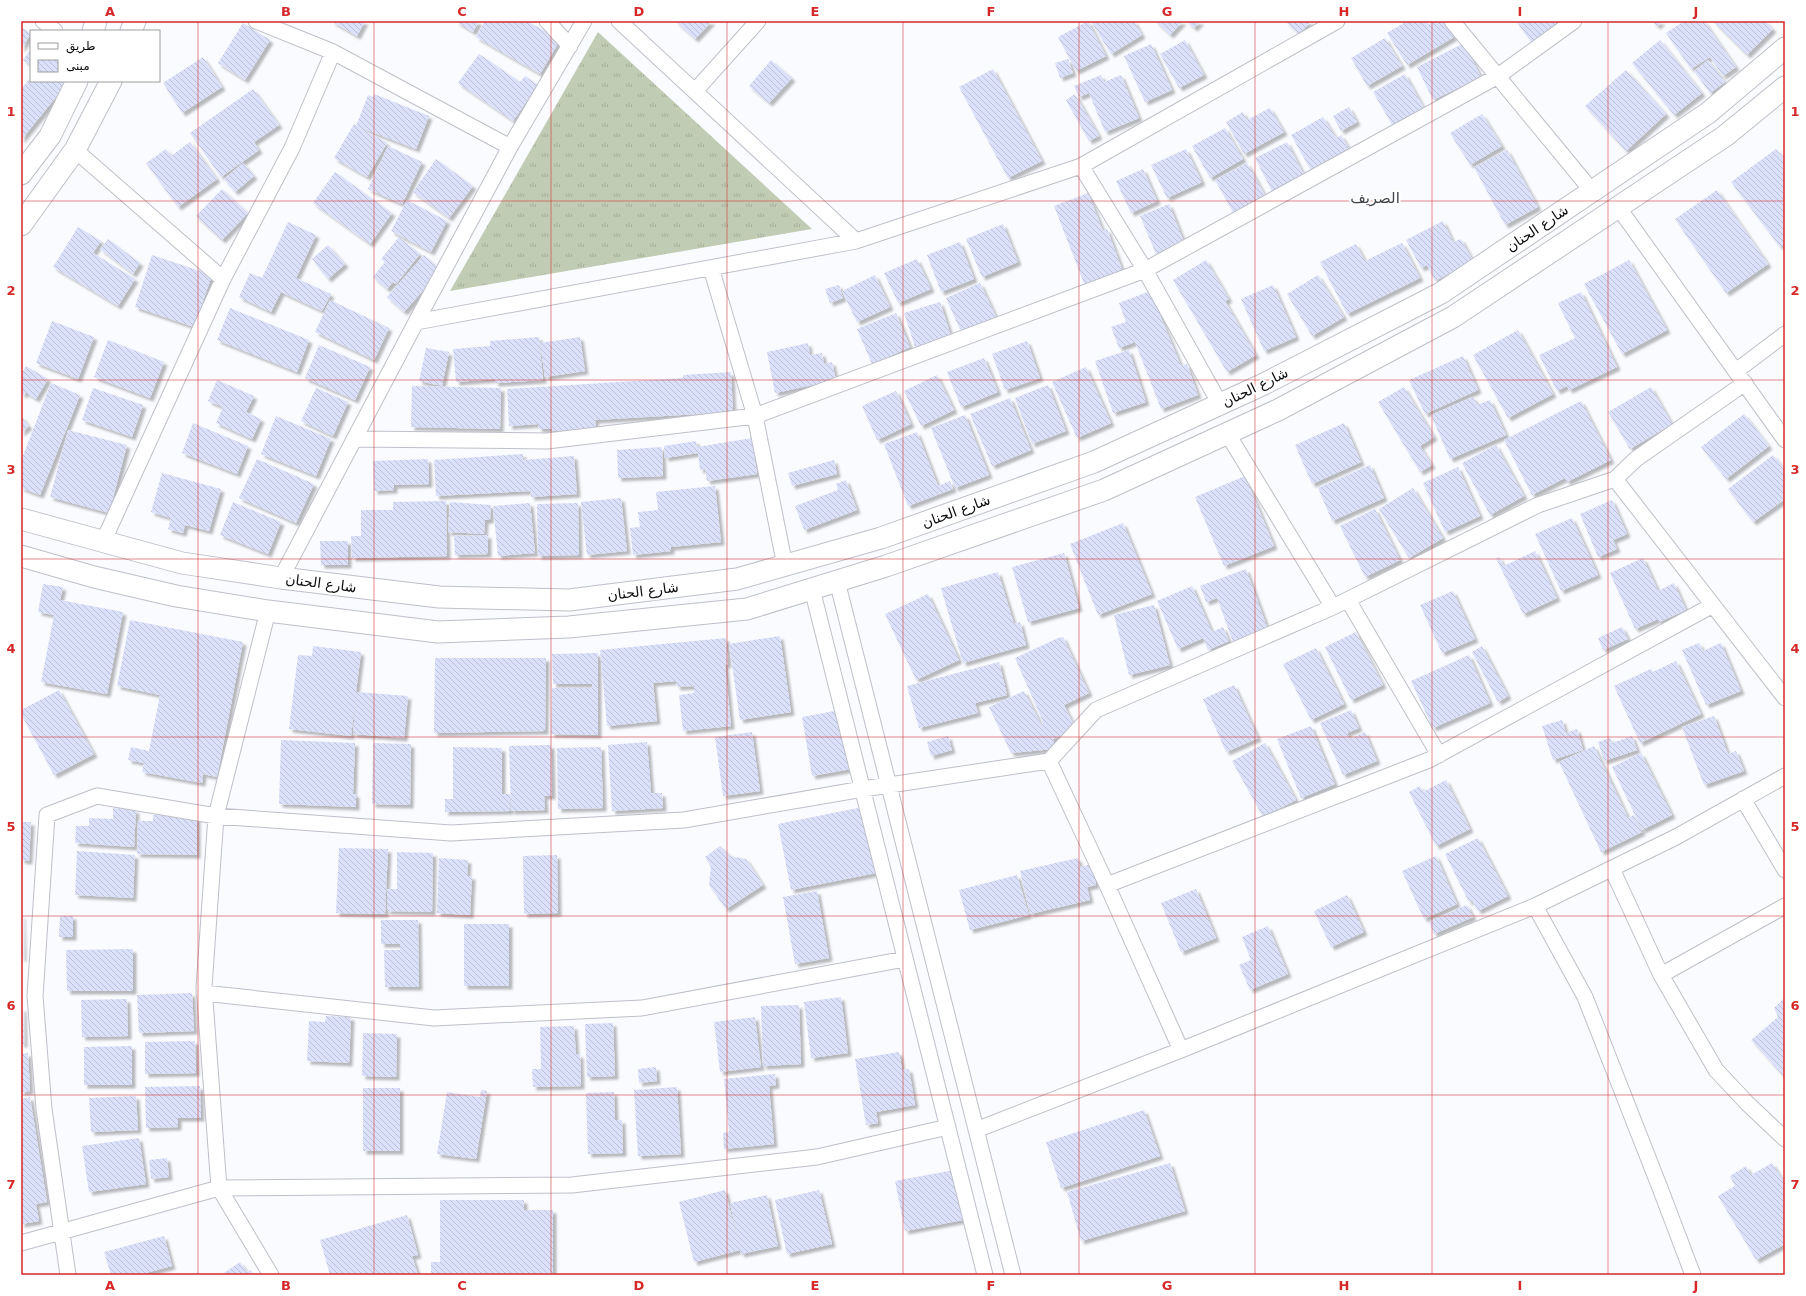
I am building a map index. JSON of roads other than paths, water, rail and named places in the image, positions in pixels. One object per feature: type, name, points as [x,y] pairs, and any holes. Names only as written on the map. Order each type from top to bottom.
[{"type":"main road","name":"شارع الحنان","points":[[21,519],[182,563],[281,578],[439,597],[569,600],[737,579],[881,538],[1094,462],[1264,384],[1441,293],[1708,113],[1785,48]]},
{"type":"main road","points":[[21,174],[50,136],[77,82]]},
{"type":"main road","points":[[21,225],[75,150],[110,82]]},
{"type":"main road","name":"شارع الحنان","points":[[21,556],[94,577],[176,596],[268,611],[438,632],[569,628],[747,609],[886,566],[1104,490],[1278,410],[1453,317],[1725,136],[1785,87]]},
{"type":"street","points":[[43,21],[54,30]]},
{"type":"street","points":[[256,21],[333,52],[510,147]]},
{"type":"street","points":[[547,21],[570,46]]},
{"type":"street","points":[[281,578],[510,147],[584,21]]},
{"type":"street","points":[[620,21],[856,241]]},
{"type":"street","points":[[695,91],[758,21]]},
{"type":"street","points":[[416,322],[856,241],[1081,166],[1337,21]]},
{"type":"street","points":[[1452,21],[1592,191]]},
{"type":"street","points":[[354,439],[547,441],[755,416],[1145,270],[1498,76],[1574,21]]},
{"type":"street","points":[[102,542],[223,279],[292,148],[333,52]]},
{"type":"street","points":[[75,150],[223,279]]},
{"type":"street","points":[[1081,166],[1145,270],[1220,404]]},
{"type":"street","points":[[1618,207],[1785,440]]},
{"type":"street","points":[[711,268],[755,416],[785,566]]},
{"type":"street","points":[[68,1275],[44,1108],[35,996],[47,815],[98,796],[216,816],[451,833],[684,820],[863,789],[1049,761],[1096,710],[1333,607],[1538,505],[1615,479],[1636,459],[1740,377],[1785,334]]},
{"type":"street","points":[[1227,433],[1333,607]]},
{"type":"street","points":[[1615,479],[1785,698]]},
{"type":"street","points":[[837,581],[1013,1275]]},
{"type":"street","points":[[812,589],[985,1275]]},
{"type":"street","points":[[1348,600],[1439,754]]},
{"type":"street","points":[[1107,885],[1429,760],[1713,605]]},
{"type":"street","points":[[268,611],[216,816],[204,993],[219,1188],[271,1275]]},
{"type":"street","points":[[1049,761],[1107,885],[1181,1050]]},
{"type":"street","points":[[976,1130],[1181,1050],[1535,906],[1676,837],[1785,776]]},
{"type":"street","points":[[1743,799],[1785,870]]},
{"type":"street","points":[[1612,868],[1661,975],[1716,1070],[1747,1103],[1785,1139]]},
{"type":"street","points":[[1535,906],[1585,997],[1693,1275]]},
{"type":"street","points":[[1661,975],[1785,906]]},
{"type":"street","points":[[204,993],[434,1018],[642,1008],[905,959]]},
{"type":"street","points":[[21,1243],[219,1188],[572,1185],[817,1157],[948,1127]]},
{"type":"district","name":"الصريف","points":[[1375,198]]}]
